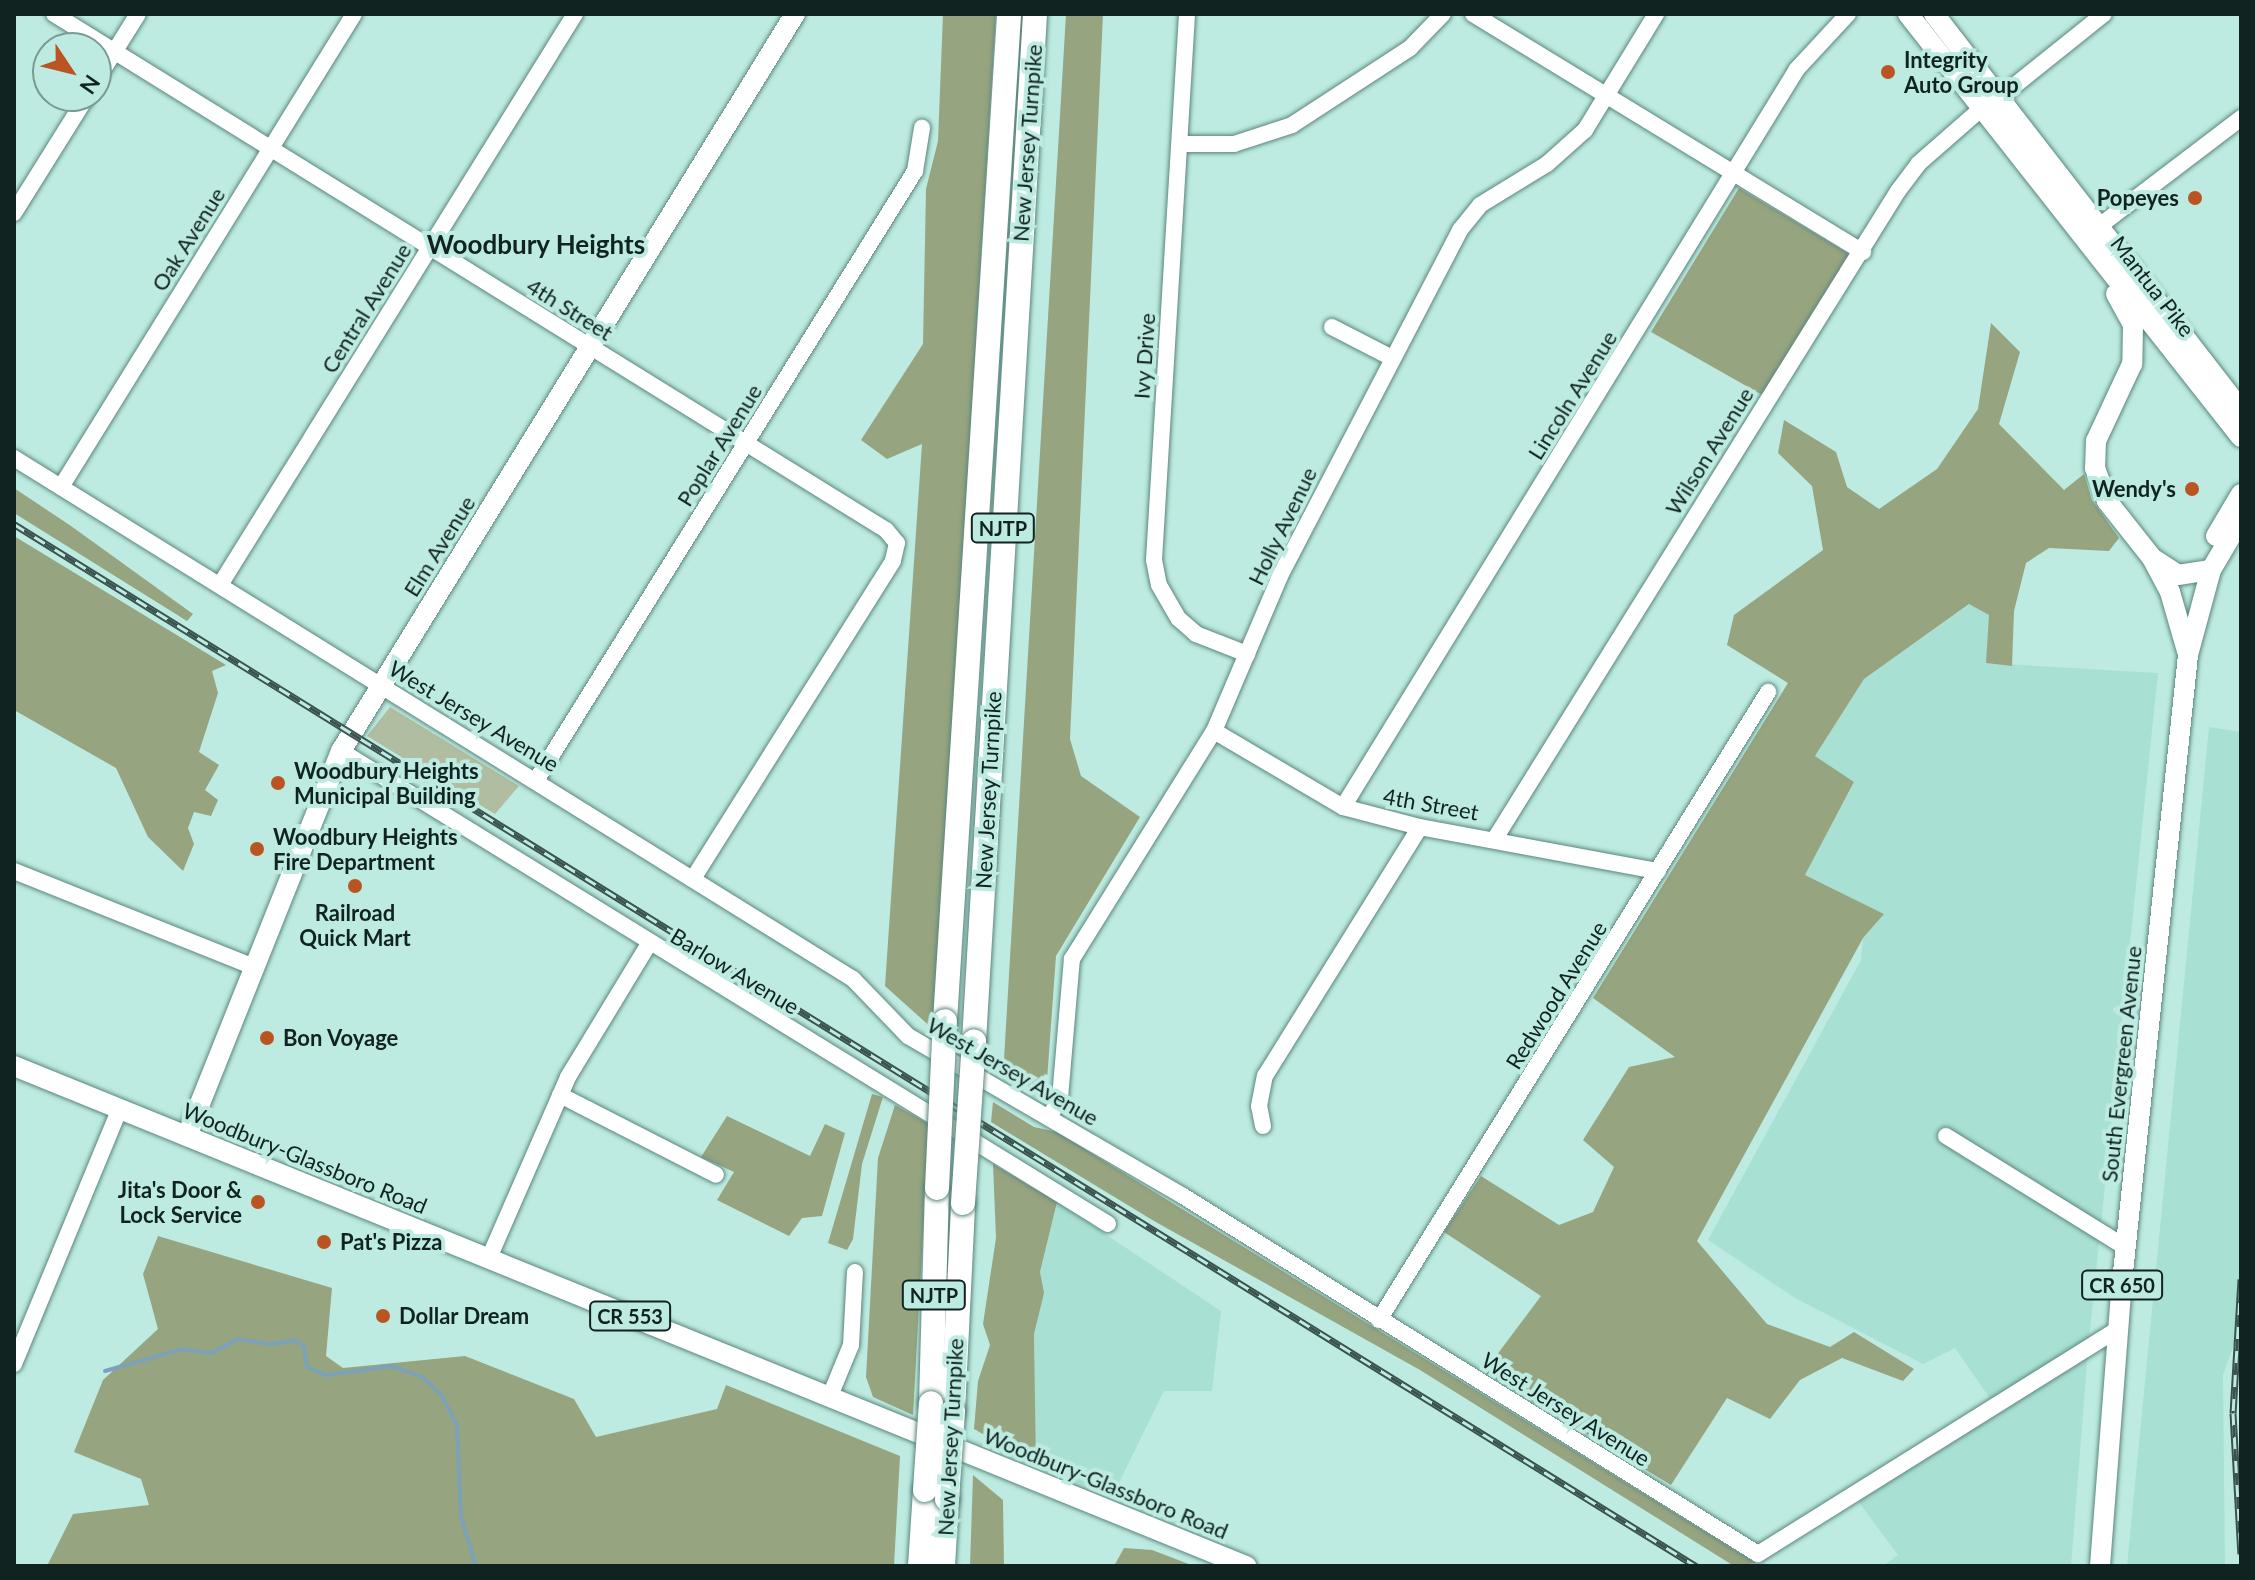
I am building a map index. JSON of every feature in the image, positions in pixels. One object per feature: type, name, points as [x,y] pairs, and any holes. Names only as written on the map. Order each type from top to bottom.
[{"type":"highway","name":"New Jersey Turnpike","points":[[942,1407],[937,1188],[945,1021],[1009,14]]},
{"type":"highway","name":"New Jersey Turnpike","points":[[920,1566],[936,1494],[963,1203],[1035,14]]},
{"type":"highway","name":"New Jersey Turnpike","points":[[936,1494],[943,1566]]},
{"type":"main road","name":"Mantua Pike","points":[[1908,14],[1991,103],[2098,227],[2241,410]]},
{"type":"main road","name":"Mantua Pike","points":[[1934,14],[2048,192],[2241,437]]},
{"type":"main road","name":"Elm Avenue","points":[[187,1136],[341,751],[792,15]]},
{"type":"main road","points":[[2048,192],[2057,218],[2118,296],[2133,325],[2132,364],[2096,441],[2095,468],[2107,501],[2152,558],[2176,607],[2188,655]]},
{"type":"main road","name":"South Evergreen Avenue","points":[[2100,1566],[2125,1247],[2188,655],[2211,570],[2212,547],[2241,494]]},
{"type":"main road","name":"South Evergreen Avenue","points":[[2211,570],[2241,519]]},
{"type":"main road","points":[[2152,558],[2178,575],[2211,570]]},
{"type":"main road","name":"Woodbury-Glassboro Road","points":[[14,1066],[1246,1566]]},
{"type":"street","name":"4th Street","points":[[54,14],[886,530],[897,543],[893,561],[693,879]]},
{"type":"street","points":[[112,56],[138,14]]},
{"type":"street","name":"Oak Avenue","points":[[61,487],[354,14]]},
{"type":"street","name":"Central Avenue","points":[[220,585],[575,14]]},
{"type":"street","name":"Ivy Drive","points":[[1187,14],[1182,144],[1161,416],[1156,574],[1179,619],[1196,634],[1247,654]]},
{"type":"street","points":[[1182,144],[1234,144],[1292,125],[1410,48],[1443,14]]},
{"type":"street","points":[[1473,14],[1863,252]]},
{"type":"street","name":"Holly Avenue","points":[[1050,1116],[1060,1098],[1072,959],[1214,731],[1280,576],[1460,230],[1480,205],[1565,151],[1606,94],[1656,14]]},
{"type":"street","name":"Lincoln Avenue","points":[[1343,807],[1797,69],[1824,34],[1848,14]]},
{"type":"street","name":"Wilson Avenue","points":[[1496,837],[1918,164],[2104,14]]},
{"type":"street","points":[[14,213],[77,112]]},
{"type":"street","points":[[2098,227],[2241,118]]},
{"type":"street","name":"Poplar Avenue","points":[[537,779],[915,171],[922,128]]},
{"type":"street","points":[[1332,327],[1392,358]]},
{"type":"street","name":"West Jersey Avenue","points":[[14,458],[537,779],[853,979],[908,1036],[1050,1116],[1758,1554],[2118,1329]]},
{"type":"street","name":"Redwood Avenue","points":[[1379,1320],[1768,692]]},
{"type":"street","name":"4th Street","points":[[1214,731],[1343,807],[1420,827],[1496,837],[1658,871]]},
{"type":"street","name":"Barlow Avenue","points":[[341,751],[649,944],[1108,1224]]},
{"type":"street","points":[[1263,1126],[1259,1106],[1265,1076],[1420,827]]},
{"type":"street","points":[[14,871],[254,967]]},
{"type":"street","points":[[489,1258],[560,1095],[649,944]]},
{"type":"street","points":[[560,1095],[716,1175]]},
{"type":"street","points":[[14,1364],[120,1108]]},
{"type":"street","points":[[1946,1136],[2125,1247]]},
{"type":"street","points":[[830,1396],[851,1345],[855,1272]]},
{"type":"shaded area","points":[[943,14],[996,14],[934,1030],[885,986],[922,444],[887,459],[861,440],[923,344],[926,189],[938,141]]},
{"type":"shaded area","points":[[1066,14],[1103,14],[1070,739],[1081,776],[1140,817],[1056,956],[1046,1094],[1003,1076]]},
{"type":"shaded area","points":[[1739,188],[1851,255],[1764,396],[1651,332]]},
{"type":"shaded area","points":[[1991,323],[2020,352],[1999,424],[2064,490],[2084,474],[2092,500],[2119,538],[2109,551],[2049,548],[2026,563],[2014,611],[2012,666],[1986,663],[1989,615],[1969,604],[1864,679],[1815,756],[1854,782],[1805,875],[1884,914],[1863,938],[1697,1241],[1767,1324],[1830,1347],[1854,1332],[1914,1369],[1903,1381],[1842,1358],[1800,1380],[1770,1419],[1727,1398],[1671,1485],[1484,1372],[1541,1296],[1444,1232],[1481,1176],[1559,1225],[1593,1212],[1614,1167],[1583,1140],[1629,1067],[1675,1057],[1593,998],[1788,683],[1727,645],[1734,615],[1823,550],[1812,486],[1778,453],[1784,420],[1836,452],[1847,487],[1879,509],[1937,469],[1978,409]]},
{"type":"shaded area","points":[[14,488],[193,614],[187,621],[14,513]]},
{"type":"shaded area","points":[[14,536],[226,665],[212,671],[218,693],[199,752],[219,765],[205,790],[218,800],[211,816],[194,812],[188,828],[194,844],[183,871],[148,837],[116,768],[14,710]]},
{"type":"shaded area","points":[[1970,604],[1989,615],[1987,663],[2158,673],[2088,1350],[2071,1566],[1883,1566],[1898,1555],[1852,1493],[1991,1400],[1955,1348],[1923,1364],[1795,1298],[1708,1240],[1861,960],[1863,938],[1884,914],[1805,875],[1854,783],[1815,756],[1864,679]]},
{"type":"shaded area","points":[[390,707],[519,786],[495,814],[367,736]]},
{"type":"shaded area","points":[[2209,727],[2241,732],[2241,1325],[2223,1375],[2225,1566],[2127,1566]]},
{"type":"shaded area","points":[[872,1094],[883,1097],[862,1164],[853,1239],[847,1250],[828,1243]]},
{"type":"shaded area","points":[[993,1102],[1034,1127],[1057,1132],[1756,1563],[1734,1566],[1420,1370],[1154,1221],[991,1122]]},
{"type":"shaded area","points":[[895,1105],[929,1124],[913,1415],[873,1397],[866,1377],[878,1158]]},
{"type":"shaded area","points":[[727,1116],[810,1156],[825,1124],[845,1133],[822,1216],[802,1218],[789,1236],[717,1200],[734,1172],[701,1157]]},
{"type":"shaded area","points":[[993,1164],[1057,1202],[1040,1272],[1044,1293],[1034,1334],[1036,1464],[974,1429],[978,1381],[990,1345],[983,1324],[996,1238]]},
{"type":"shaded area","points":[[1057,1202],[1221,1311],[1212,1391],[1164,1391],[1112,1497],[1036,1464],[1034,1334],[1043,1293],[1040,1272]]},
{"type":"shaded area","points":[[158,1236],[332,1288],[326,1356],[343,1368],[465,1356],[574,1399],[596,1437],[717,1409],[726,1385],[900,1456],[894,1566],[47,1566],[73,1514],[149,1505],[141,1479],[74,1452],[103,1380],[158,1329],[143,1274]]},
{"type":"shaded area","points":[[973,1475],[1003,1500],[1004,1566],[970,1566]]},
{"type":"shaded area","points":[[1124,1548],[1152,1550],[1194,1566],[1114,1566]]},
{"type":"waterway","points":[[105,1371],[182,1349],[212,1353],[237,1339],[270,1344],[296,1341],[304,1346],[307,1367],[326,1375],[392,1366],[422,1377],[441,1394],[457,1426],[461,1517],[476,1566]]},
{"type":"railway","points":[[14,524],[1696,1566]]},
{"type":"railway","points":[[2241,1279],[2233,1413],[2241,1554]]},
{"type":"place","name":"Integrity Auto Group","points":[[1888,72]]},
{"type":"place","name":"Popeyes","points":[[2195,198]]},
{"type":"place","name":"Wendy's","points":[[2192,489]]},
{"type":"place","name":"Woodbury Heights Municipal Building","points":[[278,783]]},
{"type":"place","name":"Woodbury Heights Fire Department","points":[[257,849]]},
{"type":"place","name":"Railroad Quick Mart","points":[[355,886]]},
{"type":"place","name":"Bon Voyage","points":[[267,1038]]},
{"type":"place","name":"Jita's Door & Lock Service","points":[[258,1202]]},
{"type":"place","name":"Pat's Pizza","points":[[324,1242]]},
{"type":"place","name":"Dollar Dream","points":[[383,1316]]},
{"type":"district","name":"Woodbury Heights","points":[[536,245]]}]
